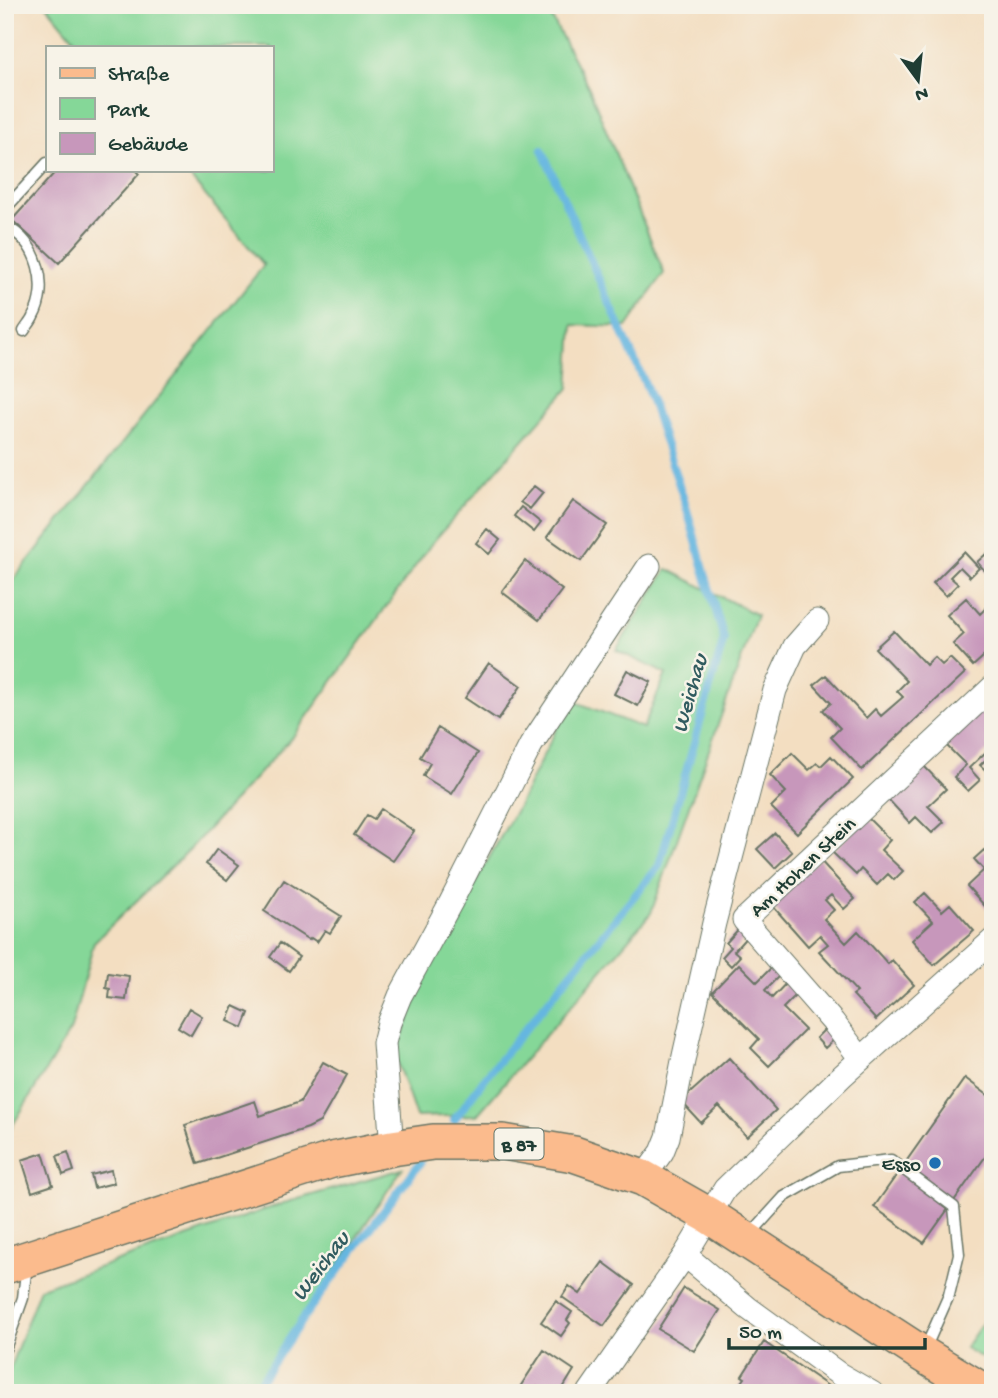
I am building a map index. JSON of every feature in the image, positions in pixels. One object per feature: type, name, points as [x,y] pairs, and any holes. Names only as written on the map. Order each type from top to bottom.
[{"type":"main road","name":"B 87","points":[[16,1262],[332,1160],[433,1142],[503,1142],[574,1154],[643,1178],[708,1215],[986,1393]]},
{"type":"street","points":[[392,1148],[384,1043],[388,1023],[531,745],[649,566]]},
{"type":"street","points":[[643,1178],[662,1152],[668,1137],[715,923],[775,690],[796,646],[817,621]]},
{"type":"street","name":"Am Hohen Stein","points":[[861,1059],[833,1022],[744,920],[993,687]]},
{"type":"street","points":[[589,1393],[685,1255],[725,1189],[861,1059],[993,940]]},
{"type":"street","points":[[685,1255],[748,1308],[839,1374],[872,1393]]},
{"type":"lane","points":[[5,209],[46,164]]},
{"type":"lane","points":[[5,226],[26,242],[36,257],[41,279],[39,301],[34,316],[23,331]]},
{"type":"lane","points":[[746,1240],[784,1197],[838,1166],[891,1160],[954,1208],[960,1254],[949,1295],[922,1354]]},
{"type":"lane","points":[[5,1349],[23,1297],[16,1262]]},
{"type":"green space","points":[[46,5],[545,5],[589,88],[664,273],[627,327],[573,325],[569,388],[432,543],[294,735],[190,849],[94,942],[71,1029],[5,1138],[5,590],[264,265],[186,172],[273,172],[273,46],[80,46]]},
{"type":"green space","points":[[667,569],[757,615],[651,913],[477,1115],[416,1117],[395,1056],[427,969],[518,806],[571,700],[643,728],[666,674],[616,650]]},
{"type":"green space","points":[[402,1169],[253,1393],[5,1393],[5,1381],[40,1288],[281,1204]]},
{"type":"green space","points":[[993,1308],[993,1364],[965,1348]]},
{"type":"building","points":[[55,172],[139,174],[59,263],[12,220]]},
{"type":"building","points":[[534,486],[543,493],[530,509],[520,502]]},
{"type":"building","points":[[573,501],[607,525],[581,561],[547,537]]},
{"type":"building","points":[[521,507],[541,523],[534,532],[514,516]]},
{"type":"building","points":[[487,529],[500,540],[489,554],[476,543]]},
{"type":"building","points":[[964,552],[979,568],[970,577],[960,567],[950,577],[958,584],[946,596],[933,583]]},
{"type":"building","points":[[986,554],[993,562],[993,568],[987,573],[977,562]]},
{"type":"building","points":[[525,561],[562,590],[539,620],[502,592]]},
{"type":"building","points":[[966,598],[980,614],[990,604],[993,607],[993,648],[973,666],[953,644],[964,634],[947,615]]},
{"type":"building","points":[[894,631],[926,665],[934,657],[942,665],[950,658],[965,673],[862,770],[831,737],[840,728],[823,710],[831,703],[814,685],[826,675],[866,718],[875,709],[881,716],[903,697],[897,691],[907,681],[875,648]]},
{"type":"building","points":[[489,663],[521,686],[498,720],[465,698]]},
{"type":"building","points":[[627,670],[651,682],[638,706],[614,694]]},
{"type":"building","points":[[981,709],[993,721],[993,777],[980,765],[992,754],[988,750],[969,768],[980,780],[968,791],[954,777],[966,765],[945,744]]},
{"type":"building","points":[[438,728],[478,753],[452,794],[423,776],[430,763],[420,757]]},
{"type":"building","points":[[792,753],[809,770],[817,763],[821,766],[831,756],[853,779],[797,833],[771,807],[786,792],[770,775]]},
{"type":"building","points":[[922,764],[946,789],[928,806],[944,822],[932,833],[916,817],[910,823],[887,798]]},
{"type":"building","points":[[381,809],[414,831],[393,861],[354,835],[367,815],[374,819]]},
{"type":"building","points":[[867,817],[890,840],[881,850],[903,871],[894,880],[888,874],[877,885],[861,869],[856,875],[832,852]]},
{"type":"building","points":[[775,833],[792,852],[775,868],[757,849]]},
{"type":"building","points":[[217,849],[239,865],[227,880],[206,864]]},
{"type":"building","points":[[984,850],[993,860],[991,913],[967,886],[984,870],[974,859]]},
{"type":"building","points":[[819,859],[855,899],[844,909],[831,895],[825,900],[834,910],[824,919],[846,943],[858,931],[888,964],[892,960],[914,985],[876,1020],[853,995],[857,992],[819,951],[828,944],[820,935],[808,946],[770,903]]},
{"type":"building","points":[[284,880],[341,916],[330,933],[325,930],[317,942],[311,938],[309,940],[264,911]]},
{"type":"building","points":[[925,893],[942,911],[950,904],[974,931],[934,965],[912,940],[933,921],[915,902]]},
{"type":"building","points":[[742,925],[750,933],[734,951],[740,956],[731,966],[722,957],[731,947],[726,943]]},
{"type":"building","points":[[280,943],[299,957],[289,971],[270,957]]},
{"type":"building","points":[[739,964],[757,982],[774,965],[782,973],[765,990],[772,998],[791,978],[802,989],[783,1008],[805,1030],[769,1066],[751,1048],[759,1039],[712,992]]},
{"type":"building","points":[[108,973],[129,976],[126,1000],[109,998],[110,989],[106,988]]},
{"type":"building","points":[[234,1006],[249,1013],[243,1028],[228,1021]]},
{"type":"building","points":[[189,1008],[202,1016],[191,1035],[178,1027]]},
{"type":"building","points":[[830,1024],[840,1034],[825,1048],[816,1038]]},
{"type":"building","points":[[729,1058],[776,1110],[747,1137],[719,1106],[701,1123],[681,1101]]},
{"type":"building","points":[[323,1062],[347,1075],[320,1122],[198,1164],[185,1125],[255,1101],[260,1116],[300,1102]]},
{"type":"building","points":[[965,1078],[993,1099],[993,1157],[988,1153],[924,1243],[874,1207]]},
{"type":"building","points":[[68,1152],[74,1171],[63,1175],[57,1156]]},
{"type":"building","points":[[43,1153],[53,1185],[32,1192],[22,1160]]},
{"type":"building","points":[[111,1170],[114,1183],[94,1188],[91,1175]]},
{"type":"building","points":[[603,1262],[634,1285],[604,1326],[562,1297],[569,1286],[580,1294]]},
{"type":"building","points":[[684,1288],[720,1310],[694,1351],[658,1329]]},
{"type":"building","points":[[556,1301],[572,1312],[567,1320],[570,1323],[561,1336],[541,1322]]},
{"type":"building","points":[[764,1342],[831,1388],[828,1393],[734,1393]]},
{"type":"building","points":[[544,1350],[574,1370],[560,1393],[516,1393]]},
{"type":"waterway","name":"Weichau","points":[[454,1120],[485,1078],[659,866],[724,639],[685,503],[647,388],[542,150]]},
{"type":"waterway","name":"Weichau","points":[[253,1393],[308,1311],[420,1163]]},
{"type":"place","name":"Esso","points":[[935,1163]]}]
